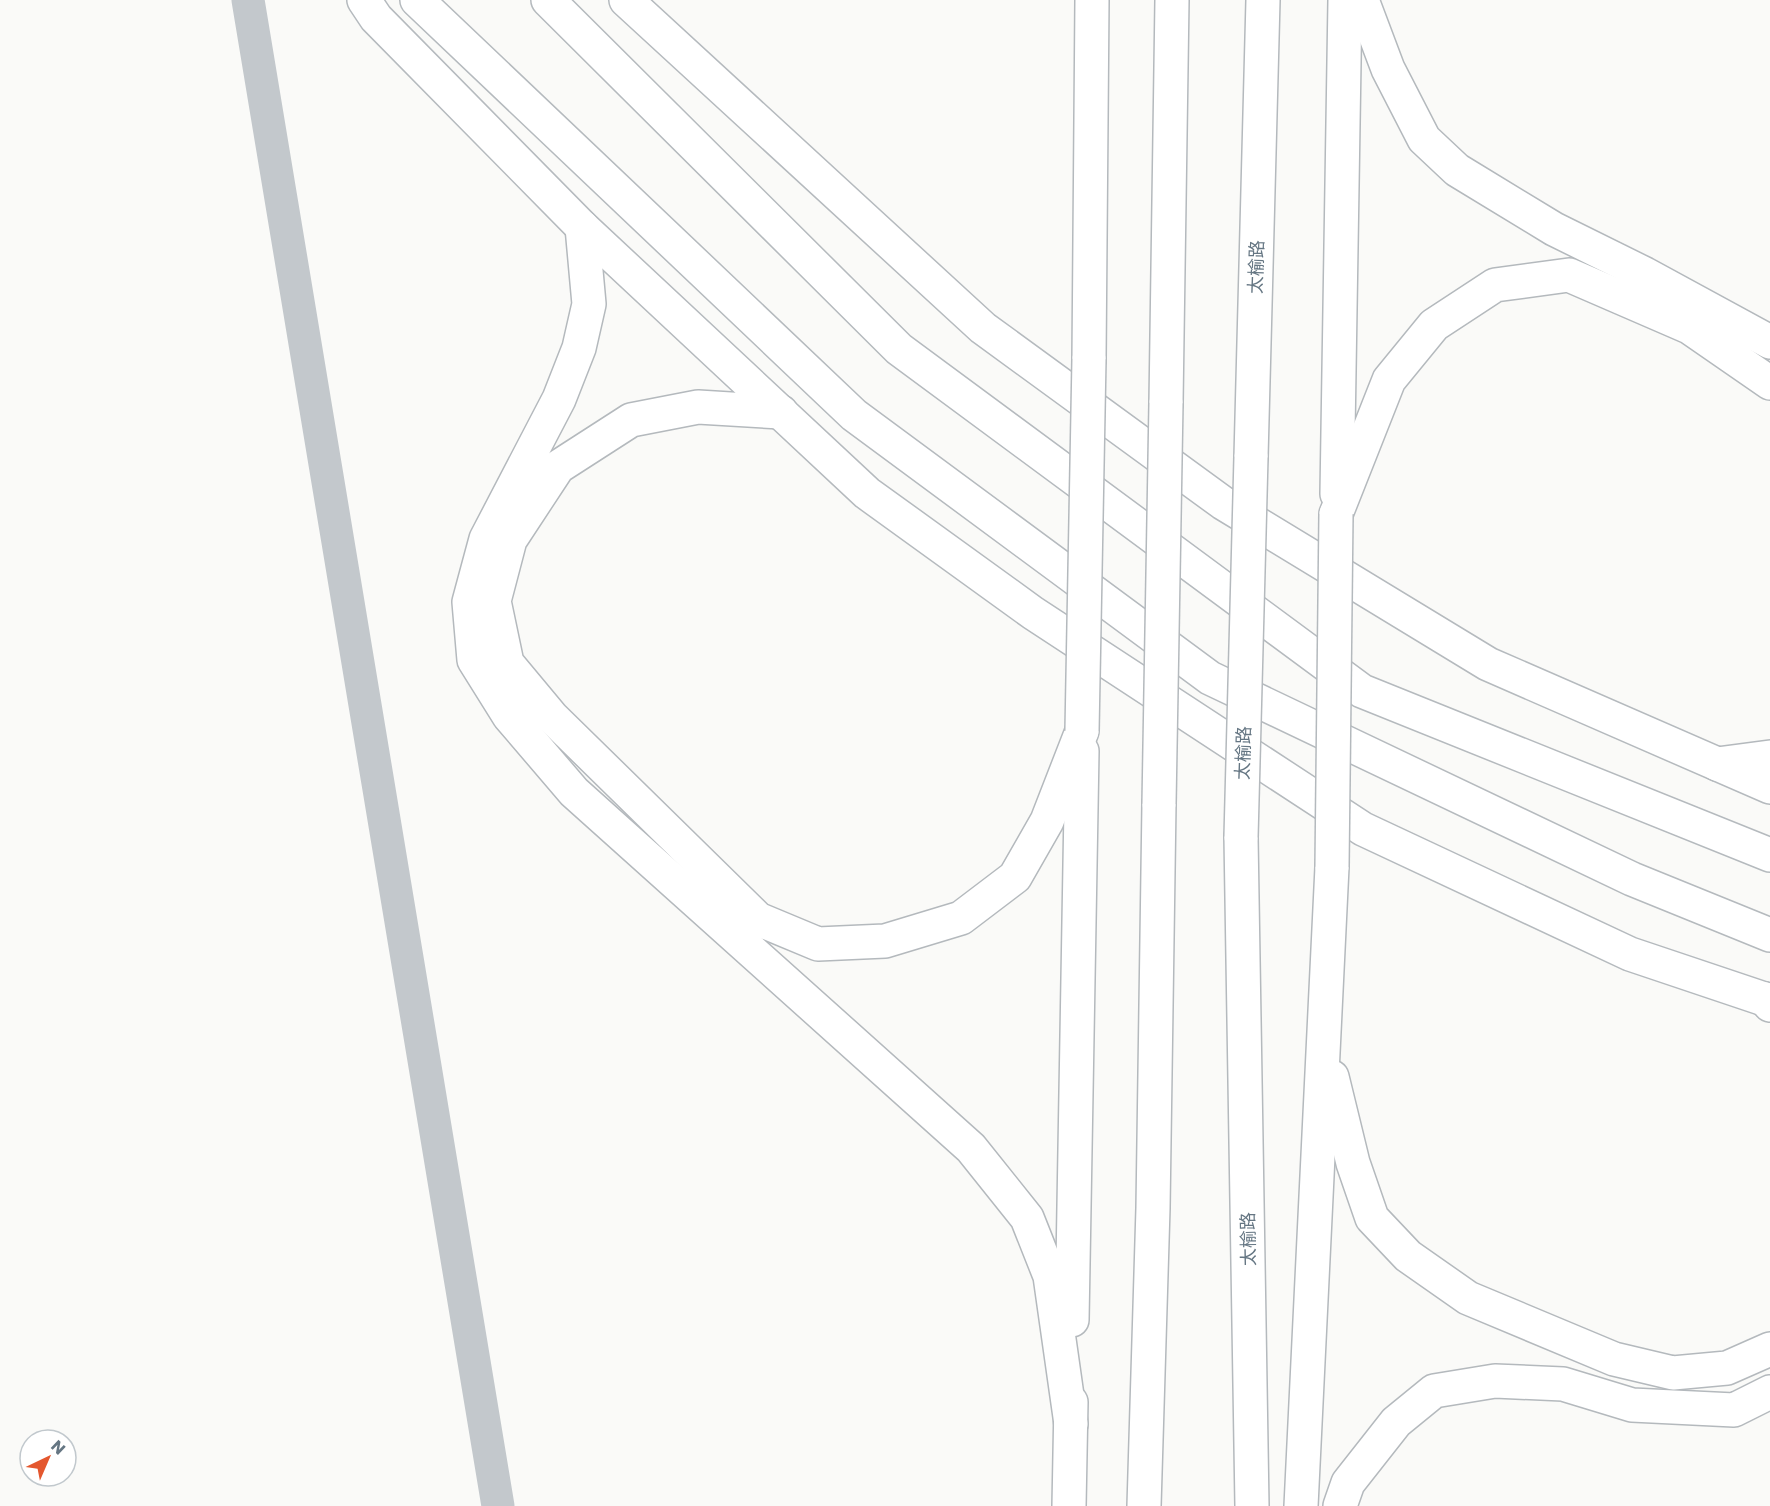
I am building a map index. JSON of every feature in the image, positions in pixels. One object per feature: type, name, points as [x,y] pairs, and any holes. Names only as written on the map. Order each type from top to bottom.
[{"type":"main road","points":[[364,0],[375,18],[582,227],[867,493],[1033,613],[1363,829],[1630,954],[1768,1001]]},
{"type":"main road","points":[[417,0],[854,415],[1210,678],[1632,879],[1770,935]]},
{"type":"main road","points":[[548,0],[899,349],[1362,691],[1770,855]]},
{"type":"main road","points":[[626,0],[984,327],[1223,503],[1488,664],[1770,788]]},
{"type":"main road","points":[[1069,1506],[1089,359],[1092,0]]},
{"type":"main road","points":[[1144,1506],[1153,1208],[1172,0]]},
{"type":"main road","name":"太榆路","points":[[1252,1506],[1240,837],[1263,0]]},
{"type":"main road","points":[[1301,1506],[1332,867],[1345,0]]},
{"type":"main road","points":[[1362,0],[1388,69],[1424,139],[1457,170],[1554,229],[1645,274],[1770,342]]},
{"type":"main road","points":[[582,227],[589,304],[579,348],[560,399],[486,539],[469,602],[474,660],[509,716],[574,792],[971,1148],[1027,1218],[1050,1276],[1071,1424]]},
{"type":"main road","points":[[1336,514],[1389,380],[1434,325],[1495,285],[1569,275],[1689,327],[1770,383]]},
{"type":"main road","points":[[781,412],[698,406],[631,420],[558,467],[510,540],[494,601],[507,663],[552,717],[759,919],[818,944],[885,941],[961,918],[1015,877],[1047,821],[1082,731]]},
{"type":"main road","points":[[1717,764],[1770,757]]},
{"type":"main road","points":[[1324,1042],[1353,1163],[1372,1218],[1408,1256],[1468,1298],[1614,1359],[1673,1373],[1727,1368],[1770,1349]]},
{"type":"main road","points":[[1340,1506],[1348,1483],[1396,1422],[1434,1391],[1495,1381],[1563,1384],[1632,1404],[1734,1410],[1770,1392]]},
{"type":"street","points":[[248,0],[498,1506]]}]
